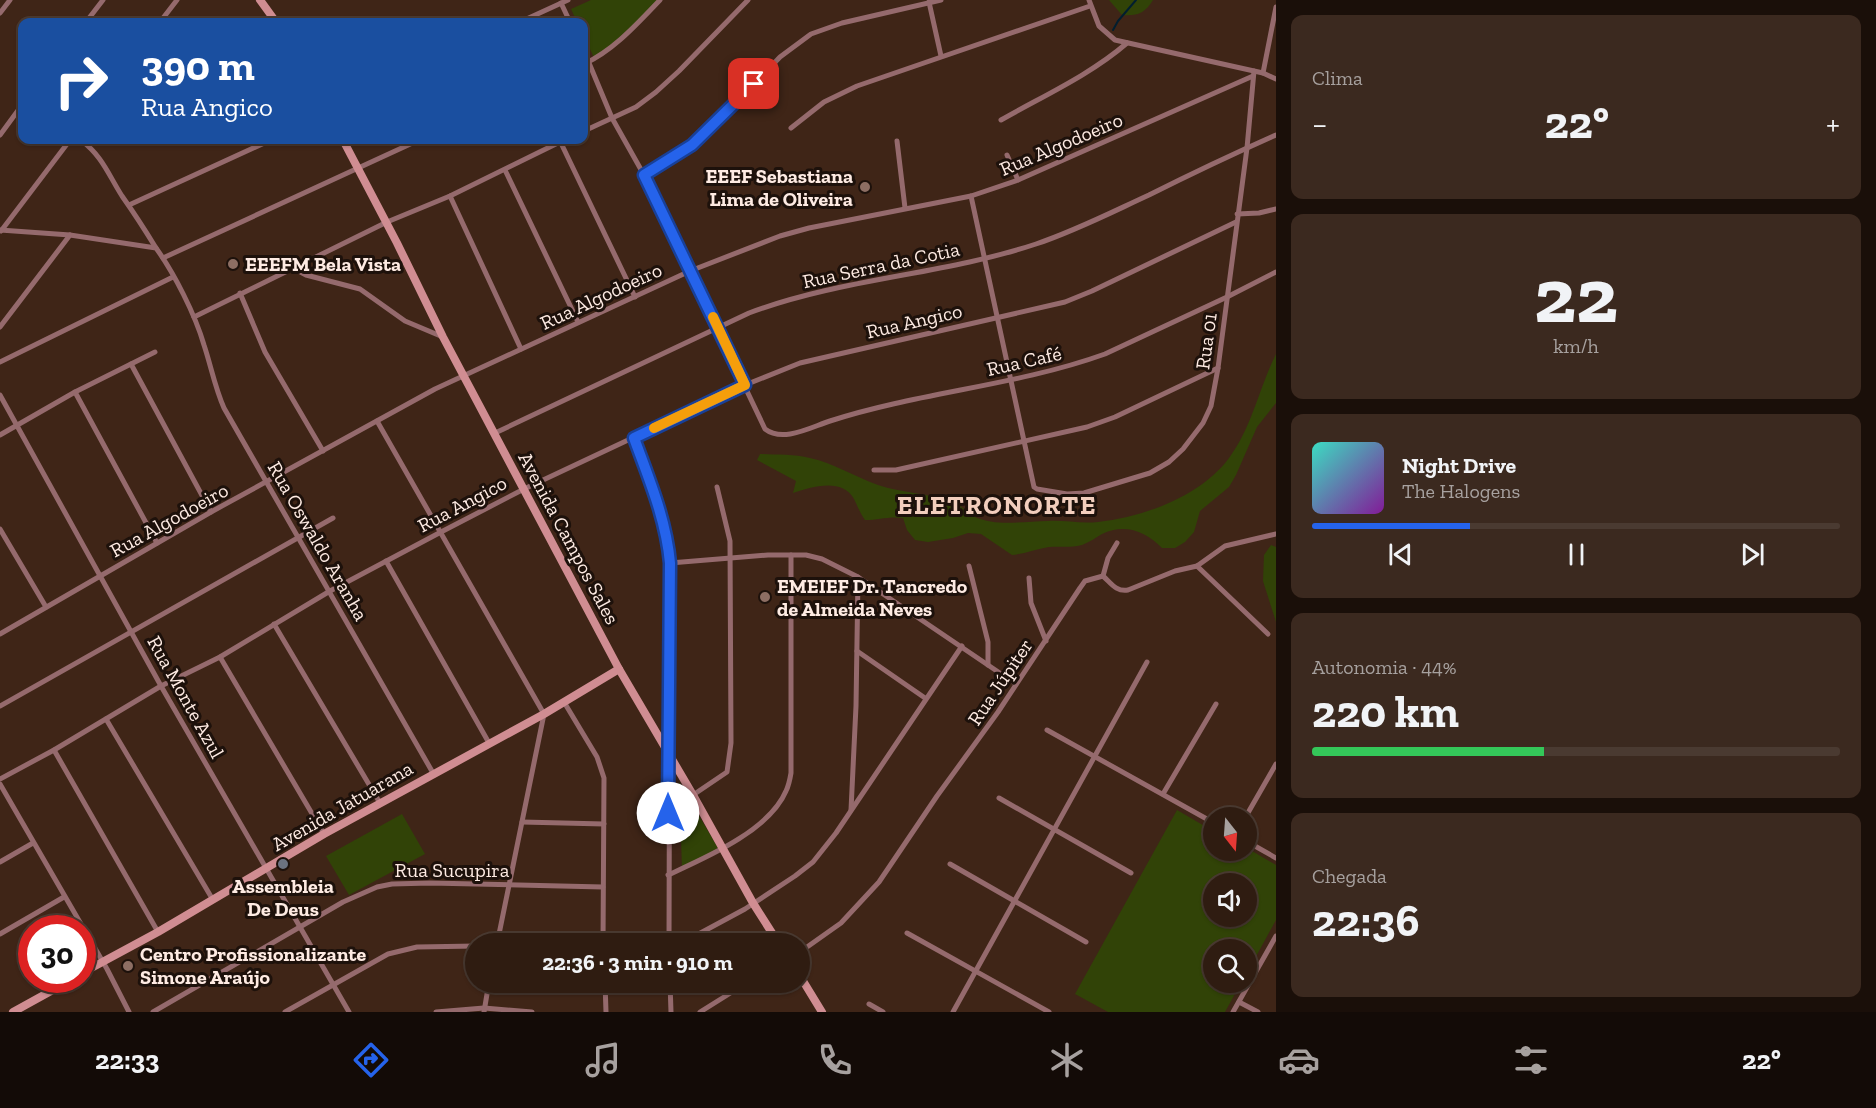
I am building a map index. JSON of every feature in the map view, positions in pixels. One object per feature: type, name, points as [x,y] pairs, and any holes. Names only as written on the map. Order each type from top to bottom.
[{"type":"street","points":[[0,13],[10,0]]},
{"type":"street","points":[[89,18],[103,0]]},
{"type":"street","points":[[163,18],[177,0]]},
{"type":"street","points":[[260,0],[273,18]]},
{"type":"street","points":[[529,18],[568,0]]},
{"type":"street","points":[[588,62],[631,31],[660,0]]},
{"type":"street","points":[[588,129],[636,106],[656,92],[748,0]]},
{"type":"street","points":[[644,175],[692,145],[723,117],[780,57],[811,34],[842,23],[941,0]]},
{"type":"street","points":[[929,2],[941,56]]},
{"type":"street","points":[[561,3],[568,18]]},
{"type":"street","points":[[791,128],[824,102],[857,86],[1090,3],[1103,32],[1114,40],[1253,74],[1263,73],[1276,79]]},
{"type":"street","points":[[1263,73],[1276,7]]},
{"type":"street","points":[[1001,120],[1093,68],[1112,56],[1126,43]]},
{"type":"street","points":[[588,67],[612,118],[644,175],[745,385]]},
{"type":"street","name":"Rua 01","points":[[1023,441],[1032,481],[1036,488],[1067,494],[1084,493],[1142,477],[1169,462],[1183,450],[1203,423],[1211,406],[1218,368],[1253,74]]},
{"type":"street","name":"Rua Algodoeiro","points":[[0,634],[211,512],[463,375],[690,271],[780,236],[809,228],[971,196],[1018,180],[1253,74]]},
{"type":"street","points":[[0,135],[18,110]]},
{"type":"street","name":"Rua Serra da Cotia","points":[[495,434],[718,327],[775,303],[827,290],[985,258],[1036,244],[1088,223],[1276,135]]},
{"type":"street","points":[[897,141],[905,208]]},
{"type":"street","points":[[1,230],[67,144]]},
{"type":"street","name":"Rua Oswaldo Aranha","points":[[86,144],[108,168],[122,196],[163,258],[194,317],[219,398],[433,773]]},
{"type":"street","points":[[129,206],[262,144]]},
{"type":"street","name":"Avenida Campos Sales","points":[[345,144],[387,222],[443,338],[620,669],[772,933]]},
{"type":"street","points":[[163,258],[410,144]]},
{"type":"street","points":[[194,317],[387,222],[450,196],[554,144]]},
{"type":"street","points":[[564,144],[635,297]]},
{"type":"street","points":[[1007,155],[1018,180]]},
{"type":"street","points":[[505,170],[578,322]]},
{"type":"street","points":[[450,196],[521,350]]},
{"type":"street","points":[[971,196],[1023,441]]},
{"type":"street","points":[[1238,214],[1259,213],[1276,208]]},
{"type":"street","name":"Rua Angico","points":[[0,780],[161,686],[220,657],[330,591],[386,561],[524,489],[745,385],[800,363],[1034,310],[1092,291],[1236,222]]},
{"type":"street","points":[[1,230],[70,236],[156,248]]},
{"type":"street","points":[[0,327],[70,236]]},
{"type":"street","points":[[293,268],[306,275],[360,289],[405,321],[443,338]]},
{"type":"street","name":"Rua Café","points":[[745,385],[765,429],[774,434],[786,435],[835,419],[908,401],[1010,381],[1059,369],[1105,354],[1276,272]]},
{"type":"street","points":[[0,362],[173,277]]},
{"type":"street","points":[[240,293],[265,352],[323,451]]},
{"type":"street","points":[[0,435],[75,392],[155,352]]},
{"type":"street","points":[[131,364],[211,512]]},
{"type":"street","points":[[874,470],[896,470],[1087,427],[1115,417],[1218,368]]},
{"type":"street","points":[[75,392],[157,543]]},
{"type":"street","name":"Rua Monte Azul","points":[[0,396],[161,686],[349,1012]]},
{"type":"street","points":[[377,421],[544,714],[499,933]]},
{"type":"street","points":[[634,438],[662,518],[670,563],[669,933]]},
{"type":"street","points":[[693,795],[722,777],[727,772],[730,761],[730,558],[728,529],[717,487]]},
{"type":"street","points":[[0,706],[333,518]]},
{"type":"street","points":[[0,529],[46,607]]},
{"type":"street","points":[[1117,543],[1108,558],[1103,576],[1123,591],[1175,571],[1197,566],[1225,546],[1276,534]]},
{"type":"street","points":[[670,563],[791,555],[806,555],[822,559],[858,577],[1016,684]]},
{"type":"street","points":[[668,875],[722,848],[759,824],[775,809],[786,791],[792,773],[791,555]]},
{"type":"street","points":[[386,561],[489,743]]},
{"type":"street","points":[[969,566],[988,642],[988,665]]},
{"type":"street","points":[[1197,566],[1268,634]]},
{"type":"street","name":"Rua Júpiter","points":[[810,945],[841,923],[879,882],[937,796],[988,728],[1085,581],[1103,576]]},
{"type":"street","points":[[850,811],[854,769],[858,577]]},
{"type":"street","points":[[1029,578],[1031,603],[1046,641]]},
{"type":"street","points":[[274,624],[380,803]]},
{"type":"street","points":[[701,933],[753,903],[813,862],[962,646]]},
{"type":"street","points":[[857,651],[925,698]]},
{"type":"street","points":[[220,657],[324,834]]},
{"type":"street","points":[[953,1012],[1147,662]]},
{"type":"street","name":"Avenida Jatuarana","points":[[96,966],[266,870],[324,834],[544,714],[620,669]]},
{"type":"street","points":[[564,702],[601,765],[605,793],[603,933]]},
{"type":"street","points":[[1163,794],[1216,704]]},
{"type":"street","points":[[106,719],[213,900]]},
{"type":"street","points":[[1047,730],[1203,817]]},
{"type":"street","points":[[54,750],[158,932]]},
{"type":"street","points":[[1251,807],[1276,764]]},
{"type":"street","points":[[0,784],[103,962],[129,1012]]},
{"type":"street","points":[[999,798],[1131,873]]},
{"type":"street","points":[[522,822],[604,824]]},
{"type":"street","points":[[0,862],[33,843]]},
{"type":"street","points":[[1257,847],[1276,858]]},
{"type":"street","points":[[950,864],[1086,942]]},
{"type":"street","name":"Rua Sucupira","points":[[153,1012],[343,902],[377,887],[392,884],[509,884],[603,887]]},
{"type":"street","points":[[0,934],[64,897]]},
{"type":"street","points":[[907,933],[1049,1012]]},
{"type":"street","points":[[1233,1012],[1276,936]]},
{"type":"street","points":[[285,1012],[388,954],[417,947],[465,946]]},
{"type":"street","points":[[810,992],[822,1012]]},
{"type":"street","points":[[13,1012],[47,993]]},
{"type":"street","points":[[484,1010],[487,993]]},
{"type":"street","points":[[605,993],[606,1012]]},
{"type":"street","points":[[670,993],[671,1012]]},
{"type":"street","points":[[705,1011],[732,993]]},
{"type":"street","points":[[1239,1002],[1258,1012]]},
{"type":"street","points":[[869,1004],[883,1012]]},
{"type":"street","points":[[436,1012],[484,1010],[532,1012]]},
{"type":"green space","points":[[591,0],[660,0],[595,60],[588,45],[588,18],[575,18],[571,9]]},
{"type":"green space","points":[[1109,0],[1153,0],[1144,11],[1122,15]]},
{"type":"green space","points":[[1276,354],[1276,403],[1257,427],[1229,487],[1200,511],[1194,532],[1185,542],[1175,548],[1162,548],[1142,533],[1126,529],[1110,531],[1082,545],[1049,547],[1012,555],[981,534],[968,533],[928,542],[915,540],[907,530],[903,518],[865,520],[849,492],[834,486],[817,486],[793,493],[796,481],[757,460],[760,454],[798,456],[819,460],[878,485],[953,502],[975,517],[992,522],[1092,522],[1116,519],[1152,510],[1187,494],[1217,471],[1229,458],[1244,433]]},
{"type":"green space","points":[[1271,545],[1276,547],[1276,622],[1263,581],[1264,555]]},
{"type":"green space","points":[[679,782],[718,848],[682,869]]},
{"type":"green space","points":[[1177,810],[1203,825],[1203,861],[1257,861],[1257,854],[1276,865],[1276,920],[1257,955],[1257,939],[1203,939],[1203,993],[1235,993],[1225,1012],[1108,1012],[1075,994]]},
{"type":"green space","points":[[402,814],[425,854],[349,895],[326,856]]},
{"type":"waterway","points":[[1113,30],[1136,0]]},
{"type":"slow traffic","points":[[654,428],[745,385],[713,317]]},
{"type":"place","name":"EEEF Sebastiana Lima de Oliveira","points":[[865,187]]},
{"type":"place","name":"EEEFM Bela Vista","points":[[233,264]]},
{"type":"place","name":"EMEIEF Dr. Tancredo de Almeida Neves","points":[[765,597]]},
{"type":"place","name":"Assembleia De Deus","points":[[283,864]]},
{"type":"place","name":"Centro Profissionalizante Simone Araújo","points":[[128,966]]},
{"type":"district","name":"ELETRONORTE","points":[[997,505]]},
{"type":"route","points":[[668,813],[670,563],[662,518],[634,438],[745,385],[644,175],[692,145],[754,84]]}]
